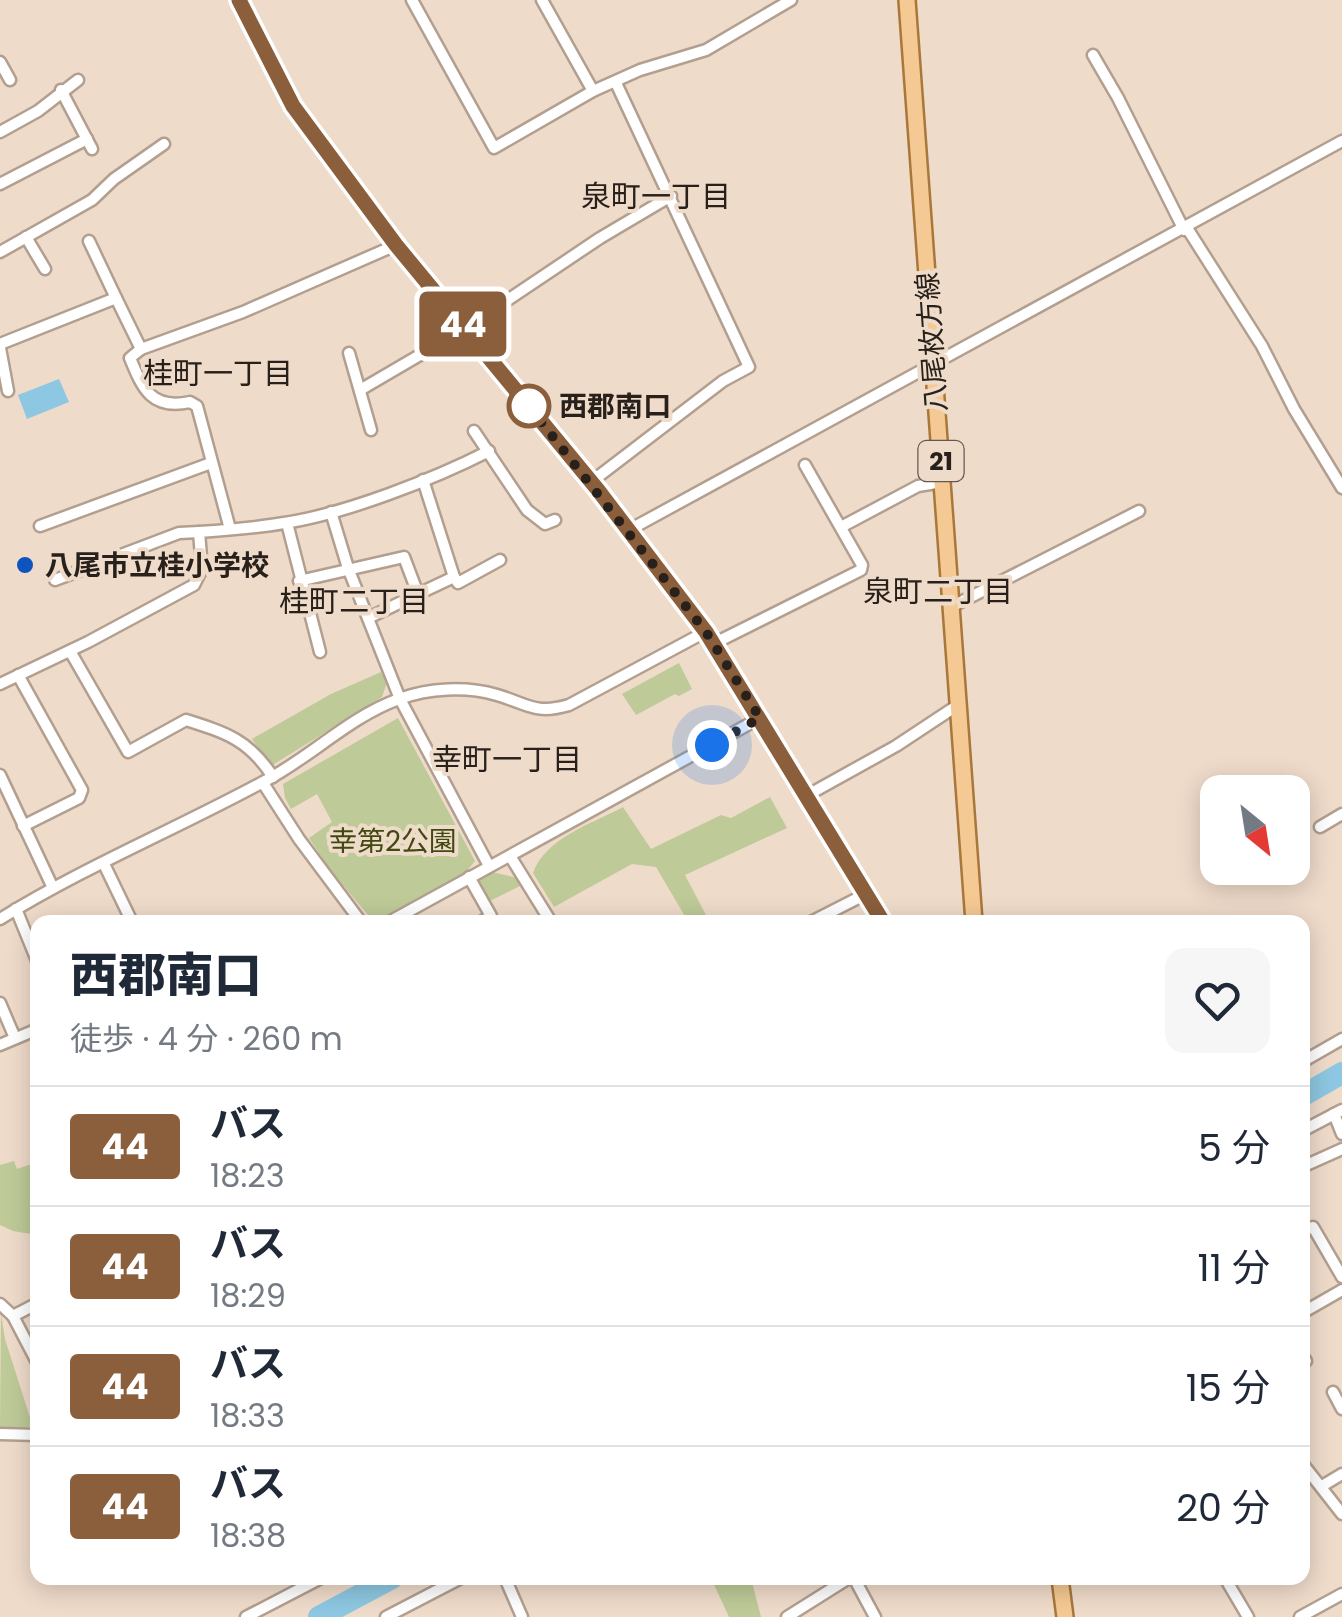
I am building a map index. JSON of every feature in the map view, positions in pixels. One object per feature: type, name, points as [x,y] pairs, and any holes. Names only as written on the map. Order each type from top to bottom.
[{"type":"main road","name":"八尾枚方線","points":[[907,0],[973,915]]},
{"type":"main road","points":[[1061,1585],[1065,1617]]},
{"type":"street","points":[[240,0],[293,106],[396,245],[591,482],[706,632],[878,915]]},
{"type":"street","points":[[412,0],[494,148],[593,91],[640,70],[706,50],[791,0]]},
{"type":"street","points":[[542,0],[593,91]]},
{"type":"street","points":[[1092,55],[1185,230],[1262,346],[1294,409],[1342,488]]},
{"type":"street","points":[[0,62],[10,80]]},
{"type":"street","points":[[0,132],[38,111],[78,80]]},
{"type":"street","points":[[591,482],[723,381],[749,366],[616,83]]},
{"type":"street","points":[[0,184],[90,144],[61,90]]},
{"type":"street","points":[[629,530],[1342,142]]},
{"type":"street","points":[[0,252],[92,200],[114,178],[164,144]]},
{"type":"street","points":[[360,390],[466,328],[600,238],[671,196]]},
{"type":"street","points":[[26,238],[44,269]]},
{"type":"street","points":[[89,241],[141,349]]},
{"type":"street","points":[[230,530],[197,406],[190,402],[170,406],[149,396],[130,358],[141,349],[242,312],[396,245]]},
{"type":"street","points":[[8,392],[0,346],[116,298]]},
{"type":"street","points":[[349,353],[371,430]]},
{"type":"street","points":[[474,431],[527,510],[545,524],[555,520]]},
{"type":"street","points":[[55,580],[179,533],[287,523],[331,512],[489,451]]},
{"type":"street","points":[[40,526],[210,463]]},
{"type":"street","points":[[713,644],[858,574],[862,565],[804,465]]},
{"type":"street","points":[[422,480],[458,583],[500,560]]},
{"type":"street","points":[[840,528],[918,486],[942,482]]},
{"type":"street","points":[[951,607],[1140,511]]},
{"type":"street","points":[[331,512],[348,568],[400,698],[488,866]]},
{"type":"street","points":[[287,523],[320,652]]},
{"type":"street","points":[[0,684],[194,585],[202,569],[200,532]]},
{"type":"street","points":[[299,580],[404,557],[418,594]]},
{"type":"street","points":[[368,618],[454,577]]},
{"type":"street","points":[[0,919],[53,888],[268,780],[336,734],[400,698],[458,689],[500,696],[548,711],[569,706],[706,632]]},
{"type":"street","points":[[70,651],[128,752],[186,720],[241,740],[262,759],[268,780],[300,839],[356,915]]},
{"type":"street","points":[[18,675],[82,790],[79,798],[24,826]]},
{"type":"street","points":[[806,796],[896,746],[958,705]]},
{"type":"street","points":[[401,915],[760,718]]},
{"type":"street","points":[[0,775],[53,888]]},
{"type":"street","points":[[1320,827],[1342,814]]},
{"type":"street","points":[[510,856],[547,915]]},
{"type":"street","points":[[104,864],[129,915]]},
{"type":"street","points":[[469,877],[490,915]]},
{"type":"street","points":[[825,915],[864,895]]},
{"type":"street","points":[[16,910],[30,944]]},
{"type":"street","points":[[0,1005],[15,1038]]},
{"type":"street","points":[[0,1045],[30,1031]]},
{"type":"street","points":[[1310,1058],[1342,1040]]},
{"type":"street","points":[[1310,1126],[1338,1112],[1342,1134]]},
{"type":"street","points":[[1310,1164],[1342,1150]]},
{"type":"street","points":[[1310,1228],[1342,1277]]},
{"type":"street","points":[[1310,1308],[1342,1290]]},
{"type":"street","points":[[0,1304],[13,1316],[30,1349]]},
{"type":"street","points":[[13,1316],[30,1307]]},
{"type":"street","points":[[1332,1392],[1342,1409]]},
{"type":"street","points":[[0,1434],[30,1435]]},
{"type":"street","points":[[1310,1472],[1342,1514]]},
{"type":"street","points":[[1322,1486],[1342,1474]]},
{"type":"street","points":[[246,1617],[308,1585]]},
{"type":"street","points":[[386,1617],[444,1585]]},
{"type":"street","points":[[507,1585],[522,1617]]},
{"type":"street","points":[[787,1617],[840,1585]]},
{"type":"street","points":[[856,1585],[875,1617]]},
{"type":"street","points":[[1230,1585],[1248,1617]]},
{"type":"street","points":[[1300,1617],[1342,1594]]},
{"type":"green space","points":[[679,663],[692,689],[636,715],[622,694]]},
{"type":"green space","points":[[381,672],[387,682],[382,697],[271,766],[252,739],[331,694]]},
{"type":"green space","name":"幸第2公園","points":[[398,718],[475,861],[466,872],[387,915],[368,915],[309,838],[332,822],[317,794],[291,809],[283,784]]},
{"type":"green space","points":[[770,797],[787,828],[685,875],[706,915],[684,915],[656,867],[632,864],[554,907],[533,873],[559,841],[623,807],[651,849],[721,815],[731,818]]},
{"type":"green space","points":[[492,872],[517,878],[522,885],[488,902],[480,889],[480,880]]},
{"type":"green space","points":[[14,1161],[17,1169],[30,1164],[30,1234],[0,1225],[0,1165]]},
{"type":"green space","points":[[1,1314],[30,1427],[0,1427]]},
{"type":"green space","points":[[714,1585],[753,1585],[761,1617],[729,1617]]},
{"type":"water","points":[[59,379],[69,402],[27,419],[18,395]]},
{"type":"waterway","points":[[1310,1091],[1342,1073]]},
{"type":"waterway","points":[[319,1617],[379,1585]]},
{"type":"bus line","name":"44","points":[[239,0],[293,106],[396,245],[598,490],[706,632],[878,915]]},
{"type":"place","name":"西郡南口","points":[[529,406]]},
{"type":"place","name":"八尾市立桂小学校","points":[[25,565]]},
{"type":"district","name":"泉町一丁目","points":[[656,196]]},
{"type":"district","name":"桂町一丁目","points":[[218,373]]},
{"type":"district","name":"泉町二丁目","points":[[938,591]]},
{"type":"district","name":"桂町二丁目","points":[[354,601]]},
{"type":"district","name":"幸町一丁目","points":[[507,759]]},
{"type":"route","points":[[529,406],[524,400],[706,632],[760,718],[712,745]]}]
